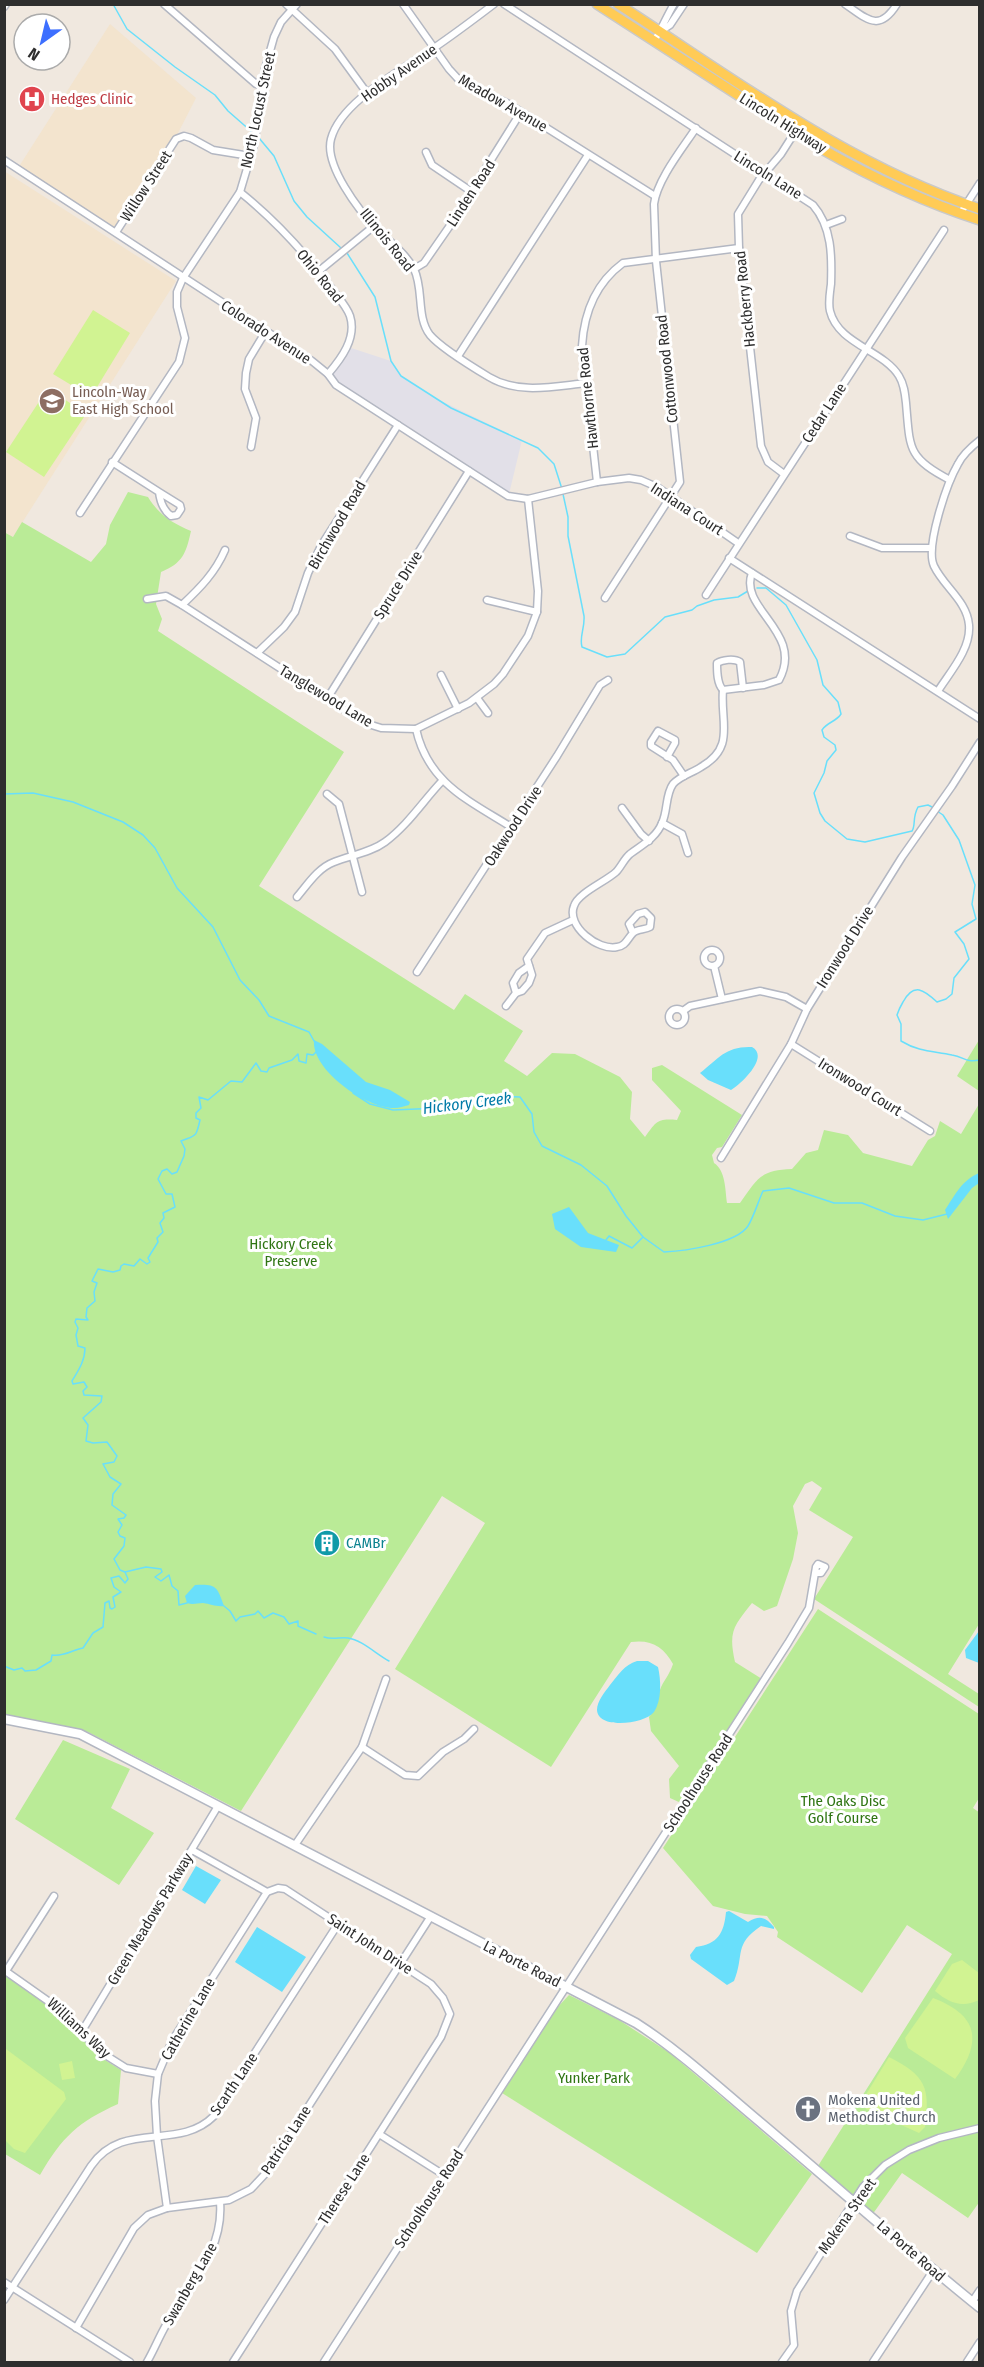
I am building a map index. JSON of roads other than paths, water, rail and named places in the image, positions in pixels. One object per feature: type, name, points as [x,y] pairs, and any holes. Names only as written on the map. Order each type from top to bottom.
[{"type":"main road","name":"Lincoln Highway","points":[[597,4],[795,132],[849,164],[919,198],[980,220]]},
{"type":"main road","name":"Lincoln Highway","points":[[618,4],[853,154],[914,183],[980,209]]},
{"type":"street","points":[[286,4],[295,7],[335,49],[367,93]]},
{"type":"street","name":"Meadow Avenue","points":[[403,4],[460,81],[507,103],[655,196]]},
{"type":"street","name":"Hobby Avenue","points":[[331,159],[330,141],[334,130],[344,115],[367,93],[494,4]]},
{"type":"street","name":"Lincoln Lane","points":[[504,4],[806,199],[820,213],[826,225],[831,263],[830,310],[835,324],[895,369],[904,388],[909,438],[913,451],[919,461],[929,470],[950,480]]},
{"type":"street","points":[[654,41],[674,4]]},
{"type":"street","points":[[660,32],[670,25],[684,4]]},
{"type":"street","points":[[845,4],[867,19],[877,21],[888,18],[897,4]]},
{"type":"street","points":[[165,5],[256,84],[263,86]]},
{"type":"street","name":"North Locust Street","points":[[183,278],[240,192],[250,156],[274,37],[281,22],[295,7]]},
{"type":"street","name":"Linden Road","points":[[414,269],[424,263],[472,192],[521,112]]},
{"type":"street","name":"Cottonwood Road","points":[[605,598],[680,482],[656,261],[655,196],[696,128]]},
{"type":"street","name":"Hackberry Road","points":[[784,474],[768,462],[761,446],[739,248],[738,214],[764,174],[782,154],[795,132]]},
{"type":"street","name":"Willow Street","points":[[116,232],[176,139],[184,136],[213,150],[250,156]]},
{"type":"street","points":[[426,152],[432,165],[472,192]]},
{"type":"street","points":[[458,356],[588,155]]},
{"type":"street","name":"Illinois Road","points":[[331,159],[339,178],[374,226],[414,269],[423,319],[428,332],[437,342],[490,378],[510,387],[531,388],[587,383]]},
{"type":"street","name":"Colorado Avenue","points":[[4,160],[312,361],[328,374],[336,385],[508,496],[528,500]]},
{"type":"street","points":[[960,214],[980,183]]},
{"type":"street","name":"Ohio Road","points":[[240,192],[266,213],[319,271],[350,316],[352,331],[348,344],[338,363],[328,374]]},
{"type":"street","points":[[826,225],[842,219]]},
{"type":"street","points":[[319,271],[374,226]]},
{"type":"street","name":"Cedar Lane","points":[[706,595],[944,230]]},
{"type":"street","name":"Hawthorne Road","points":[[597,482],[582,346],[583,329],[597,290],[609,273],[623,263],[656,261],[739,248]]},
{"type":"street","points":[[80,513],[179,362],[184,338],[177,307],[177,292],[183,278]]},
{"type":"street","points":[[251,447],[256,418],[245,389],[246,373],[249,359],[266,331]]},
{"type":"street","name":"Birchwood Road","points":[[257,653],[284,627],[295,612],[308,573],[321,546],[398,425]]},
{"type":"street","points":[[938,691],[968,642],[969,626],[966,612],[933,564],[931,548],[950,480],[967,452],[980,440]]},
{"type":"street","points":[[112,462],[159,492]]},
{"type":"street","name":"Spruce Drive","points":[[327,699],[469,471]]},
{"type":"street","name":"Indiana Court","points":[[528,500],[597,482],[629,478],[642,480],[738,543]]},
{"type":"street","name":"Tanglewood Lane","points":[[147,599],[166,597],[182,605],[365,723],[399,730],[416,729],[477,698],[494,684],[507,669],[528,636],[537,612],[538,591],[528,500]]},
{"type":"street","points":[[850,536],[882,548],[931,548]]},
{"type":"street","points":[[182,605],[209,579],[225,550]]},
{"type":"street","points":[[729,558],[980,719]]},
{"type":"street","points":[[723,690],[764,685],[779,680],[786,668],[780,635],[756,602],[750,579],[752,573]]},
{"type":"street","points":[[487,600],[537,612]]},
{"type":"street","points":[[633,933],[627,942],[618,947],[606,947],[586,937],[573,920],[573,906],[581,896],[602,884],[628,856],[649,841],[662,823],[669,792],[674,783],[702,767],[717,755],[723,740],[725,720],[723,690],[719,687],[717,664],[721,661],[740,662],[742,688]]},
{"type":"street","points":[[441,675],[458,708]]},
{"type":"street","name":"Oakwood Drive","points":[[417,972],[423,967],[600,685],[608,680]]},
{"type":"street","points":[[477,698],[488,713]]},
{"type":"street","points":[[416,729],[426,759],[442,781],[511,827]]},
{"type":"street","name":"Ironwood Drive","points":[[721,1158],[791,1044],[807,1009],[902,857],[980,742]]},
{"type":"street","points":[[667,757],[676,764],[684,776]]},
{"type":"street","points":[[297,897],[315,875],[332,862],[376,848],[386,841],[403,826],[442,781]]},
{"type":"street","points":[[327,794],[339,804],[362,892]]},
{"type":"street","points":[[622,808],[649,841]]},
{"type":"street","points":[[662,823],[682,834],[688,852]]},
{"type":"street","points":[[506,1006],[516,993],[522,991],[529,983],[532,975],[527,959],[545,933],[573,920]]},
{"type":"street","points":[[516,993],[513,983],[519,973],[529,966]]},
{"type":"street","points":[[714,966],[722,999]]},
{"type":"street","points":[[683,1011],[690,1006],[748,993],[770,992],[786,997],[807,1009]]},
{"type":"street","name":"Ironwood Court","points":[[791,1044],[930,1131]]},
{"type":"street","name":"Schoolhouse Road","points":[[324,2362],[809,1608],[815,1573]]},
{"type":"street","points":[[296,1845],[362,1748],[386,1678]]},
{"type":"street","name":"La Porte Road","points":[[4,1719],[80,1734],[140,1763],[218,1806],[636,2023],[670,2046],[854,2201],[933,2271],[980,2308]]},
{"type":"street","points":[[362,1748],[405,1775],[418,1776],[443,1752],[464,1739],[474,1729]]},
{"type":"street","name":"Green Meadows Parkway","points":[[82,2031],[218,1806]]},
{"type":"street","points":[[192,1850],[267,1892]]},
{"type":"street","name":"Saint John Drive","points":[[267,1892],[278,1887],[285,1889],[431,1984],[443,1998],[450,2014]]},
{"type":"street","name":"Catherine Lane","points":[[167,2208],[157,2136],[155,2101],[158,2074],[172,2041],[267,1892]]},
{"type":"street","points":[[5,1971],[54,1896]]},
{"type":"street","name":"Patricia Lane","points":[[76,2328],[134,2228],[148,2214],[167,2208],[220,2202],[244,2193],[265,2174],[431,1916]]},
{"type":"street","name":"Scarth Lane","points":[[4,2300],[99,2156],[125,2140],[193,2130],[214,2116],[338,1924]]},
{"type":"street","name":"Williams Way","points":[[5,1971],[52,2002],[99,2051],[116,2063],[132,2070],[158,2074]]},
{"type":"street","name":"Therese Lane","points":[[233,2362],[441,2037],[450,2014]]},
{"type":"street","name":"Mokena Street","points":[[782,2362],[794,2345],[791,2311],[797,2291],[854,2201],[870,2180],[896,2157],[939,2138],[980,2128]]},
{"type":"street","points":[[379,2134],[444,2175]]},
{"type":"street","name":"Swanberg Lane","points":[[147,2362],[167,2324],[214,2247],[219,2228],[220,2202]]},
{"type":"street","points":[[873,2362],[933,2271]]},
{"type":"street","points":[[4,2282],[130,2362]]},
{"type":"street","points":[[972,2302],[980,2290]]},
{"type":"street","points":[[967,2362],[980,2343]]},
{"type":"water","points":[[314,1040],[322,1044],[366,1082],[390,1090],[410,1102],[409,1105],[397,1108],[383,1107],[356,1095],[343,1086],[321,1063],[315,1052]]},
{"type":"water","points":[[752,1047],[757,1051],[756,1063],[747,1076],[731,1090],[708,1080],[700,1073],[729,1051]]},
{"type":"water","points":[[979,1173],[979,1183],[972,1188],[948,1219],[945,1210],[963,1184]]},
{"type":"water","points":[[569,1207],[588,1233],[619,1245],[616,1252],[581,1247],[555,1229],[552,1214]]},
{"type":"water","points":[[195,1585],[215,1588],[224,1606],[187,1603],[185,1596]]},
{"type":"water","points":[[979,1631],[979,1663],[966,1658],[965,1650]]},
{"type":"water","points":[[637,1661],[648,1661],[658,1667],[660,1690],[657,1707],[654,1712],[641,1720],[613,1723],[605,1720],[599,1716],[597,1710],[600,1700],[622,1670]]},
{"type":"water","points":[[196,1866],[221,1880],[205,1904],[182,1890]]},
{"type":"water","points":[[729,1911],[748,1922],[756,1918],[765,1919],[774,1929],[761,1926],[752,1933],[741,1950],[734,1981],[727,1985],[691,1959],[690,1955],[696,1947],[715,1940],[724,1926],[726,1912]]},
{"type":"water","points":[[257,1927],[306,1957],[282,1992],[235,1962]]},
{"type":"waterway","points":[[113,4],[127,29],[215,95],[228,111],[252,132]]},
{"type":"waterway","points":[[259,138],[274,156],[294,201],[307,217],[341,248]]},
{"type":"waterway","points":[[347,253],[375,297],[391,361],[401,376],[451,408],[538,448],[554,464],[562,489]]},
{"type":"waterway","points":[[563,494],[568,517],[568,536],[584,616],[582,647],[607,657],[625,654],[665,617],[692,610],[714,600],[738,597],[748,591]]},
{"type":"waterway","points":[[757,588],[766,588],[786,605],[817,660],[823,685],[838,702],[841,714],[822,730],[824,737],[835,745],[836,750],[827,761],[814,793],[825,821],[847,839],[865,842],[912,831],[918,807],[928,805],[934,808]]},
{"type":"waterway","name":"Hickory Creek","points":[[4,794],[33,793],[73,802],[123,822],[143,835],[155,848],[177,888],[213,927],[240,980],[259,1000],[269,1016],[309,1032],[314,1041]]},
{"type":"waterway","points":[[937,811],[943,815],[959,840],[975,885],[972,904],[976,919],[955,932],[964,944],[969,959],[954,978],[952,994],[937,1002],[923,991],[911,992],[897,1015],[901,1024],[901,1041],[920,1049],[968,1060],[980,1060]]},
{"type":"waterway","points":[[187,1603],[179,1605],[178,1591],[172,1586],[169,1575],[161,1581],[155,1577],[162,1572],[161,1569],[146,1567],[125,1572],[120,1570],[114,1559],[124,1546],[125,1538],[118,1532],[122,1525],[118,1519],[126,1515],[112,1505],[113,1494],[121,1484],[110,1477],[103,1464],[114,1462],[117,1456],[107,1442],[86,1441],[88,1425],[83,1418],[101,1402],[102,1396],[84,1395],[83,1391],[87,1387],[84,1382],[73,1384],[72,1381],[85,1353],[85,1348],[78,1346],[76,1335],[78,1328],[75,1322],[76,1319],[88,1320],[87,1308],[95,1301],[94,1292],[97,1283],[92,1281],[98,1269],[113,1272],[120,1270],[124,1264],[134,1266],[140,1259],[147,1264],[150,1262],[148,1258],[158,1242],[157,1238],[163,1232],[160,1223],[164,1218],[163,1213],[175,1207],[172,1194],[166,1194],[158,1179],[162,1171],[167,1169],[172,1174],[177,1172],[185,1149],[181,1141],[196,1133],[200,1120],[196,1118],[196,1113],[201,1108],[199,1097],[208,1100],[231,1081],[242,1082],[256,1063],[261,1071],[267,1072],[269,1068],[292,1060],[298,1054],[299,1061],[306,1063],[307,1054],[313,1055],[316,1052]]},
{"type":"waterway","name":"Hickory Creek","points":[[353,1093],[370,1104],[393,1110],[464,1107],[497,1096],[520,1097],[532,1114],[534,1132],[542,1146],[581,1165],[607,1186],[643,1237],[664,1252],[709,1245],[733,1238],[748,1226],[763,1191],[789,1188],[834,1203],[862,1203],[895,1216],[923,1220],[947,1214]]},
{"type":"waterway","points":[[606,1240],[609,1236],[632,1248],[643,1237]]},
{"type":"waterway","points":[[4,1666],[14,1670],[22,1668],[25,1671],[36,1670],[51,1661],[52,1655],[83,1648],[93,1633],[103,1627],[105,1603],[109,1601],[110,1608],[115,1607],[113,1597],[121,1592],[114,1587],[111,1578],[119,1576],[125,1583],[128,1579],[125,1572]]},
{"type":"waterway","points":[[224,1606],[236,1621],[240,1617],[255,1614],[258,1611],[264,1618],[273,1613],[284,1617],[289,1624],[298,1621],[298,1626],[316,1634]]},
{"type":"waterway","points":[[324,1637],[353,1639],[389,1661]]},
{"type":"place","name":"Hedges Clinic","points":[[32,99]]},
{"type":"place","name":"Lincoln-Way East High School","points":[[52,401]]},
{"type":"place","name":"CAMBr","points":[[327,1543]]},
{"type":"place","name":"Mokena United Methodist Church","points":[[808,2109]]},
{"type":"park label","name":"Hickory Creek Preserve","points":[[291,1252]]},
{"type":"park label","name":"The Oaks Disc Golf Course","points":[[843,1810]]},
{"type":"park label","name":"Yunker Park","points":[[594,2078]]}]
